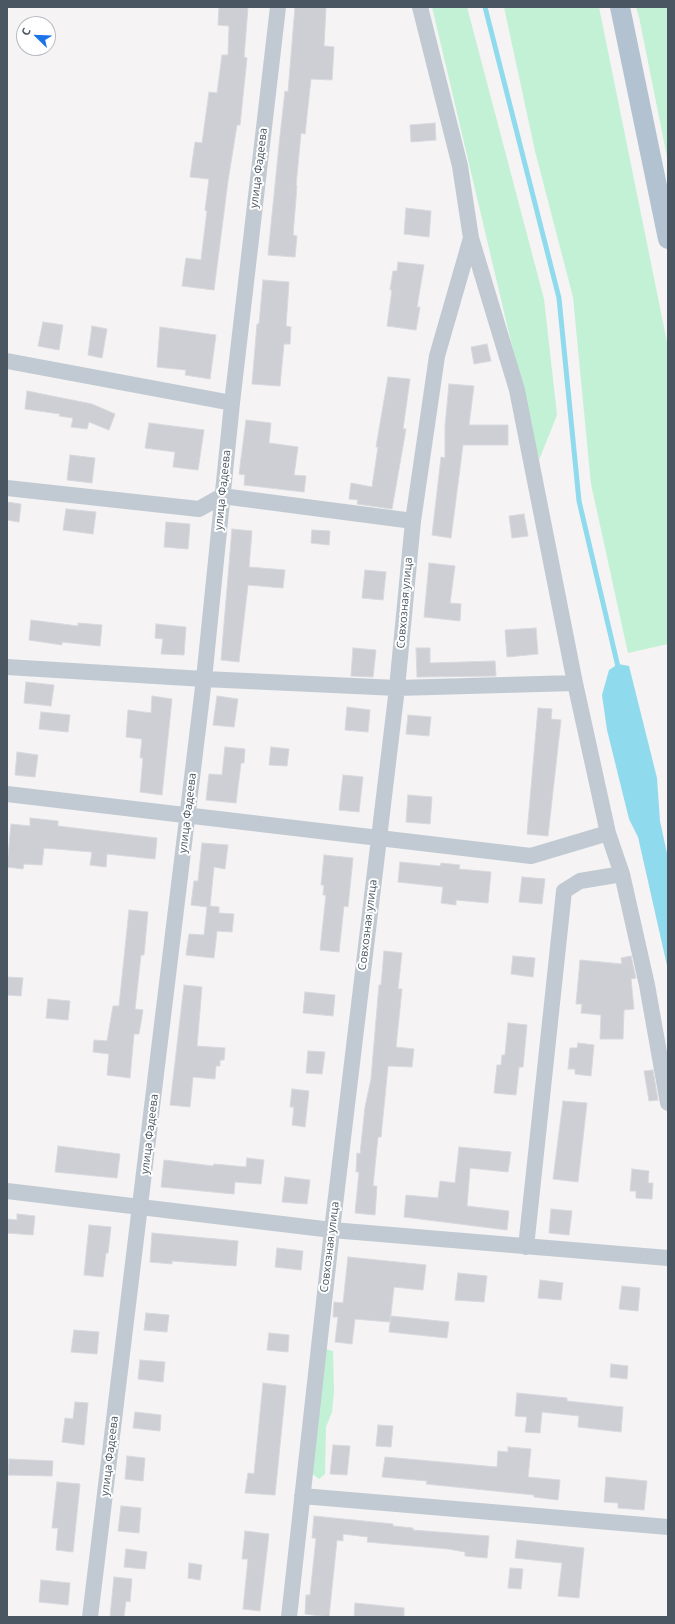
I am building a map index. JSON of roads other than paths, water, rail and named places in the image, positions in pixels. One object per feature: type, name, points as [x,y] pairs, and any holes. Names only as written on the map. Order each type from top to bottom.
[{"type":"main road","points":[[620,7],[668,239]]},
{"type":"street","name":"улица Фадеева","points":[[90,1617],[204,679],[232,403],[278,7]]},
{"type":"street","points":[[420,7],[460,166],[471,238],[517,390],[575,683],[608,832],[622,874],[647,984],[668,1103]]},
{"type":"street","name":"Совхозная улица","points":[[289,1617],[332,1230],[397,688],[413,521],[437,356],[471,238]]},
{"type":"street","points":[[7,361],[232,403]]},
{"type":"street","points":[[7,488],[199,509],[222,496],[413,521]]},
{"type":"street","points":[[7,667],[204,679],[397,688],[575,683]]},
{"type":"street","points":[[7,794],[188,814],[531,856],[608,832]]},
{"type":"street","points":[[526,1246],[564,891],[580,881],[622,874]]},
{"type":"street","points":[[7,1191],[332,1230],[668,1258]]},
{"type":"street","points":[[302,1496],[668,1527]]},
{"type":"water","points":[[618,664],[629,666],[657,778],[660,821],[668,858],[668,970],[638,837],[629,819],[607,730],[602,695],[609,670]]},
{"type":"waterway","points":[[485,7],[559,298],[579,501],[619,671]]}]
